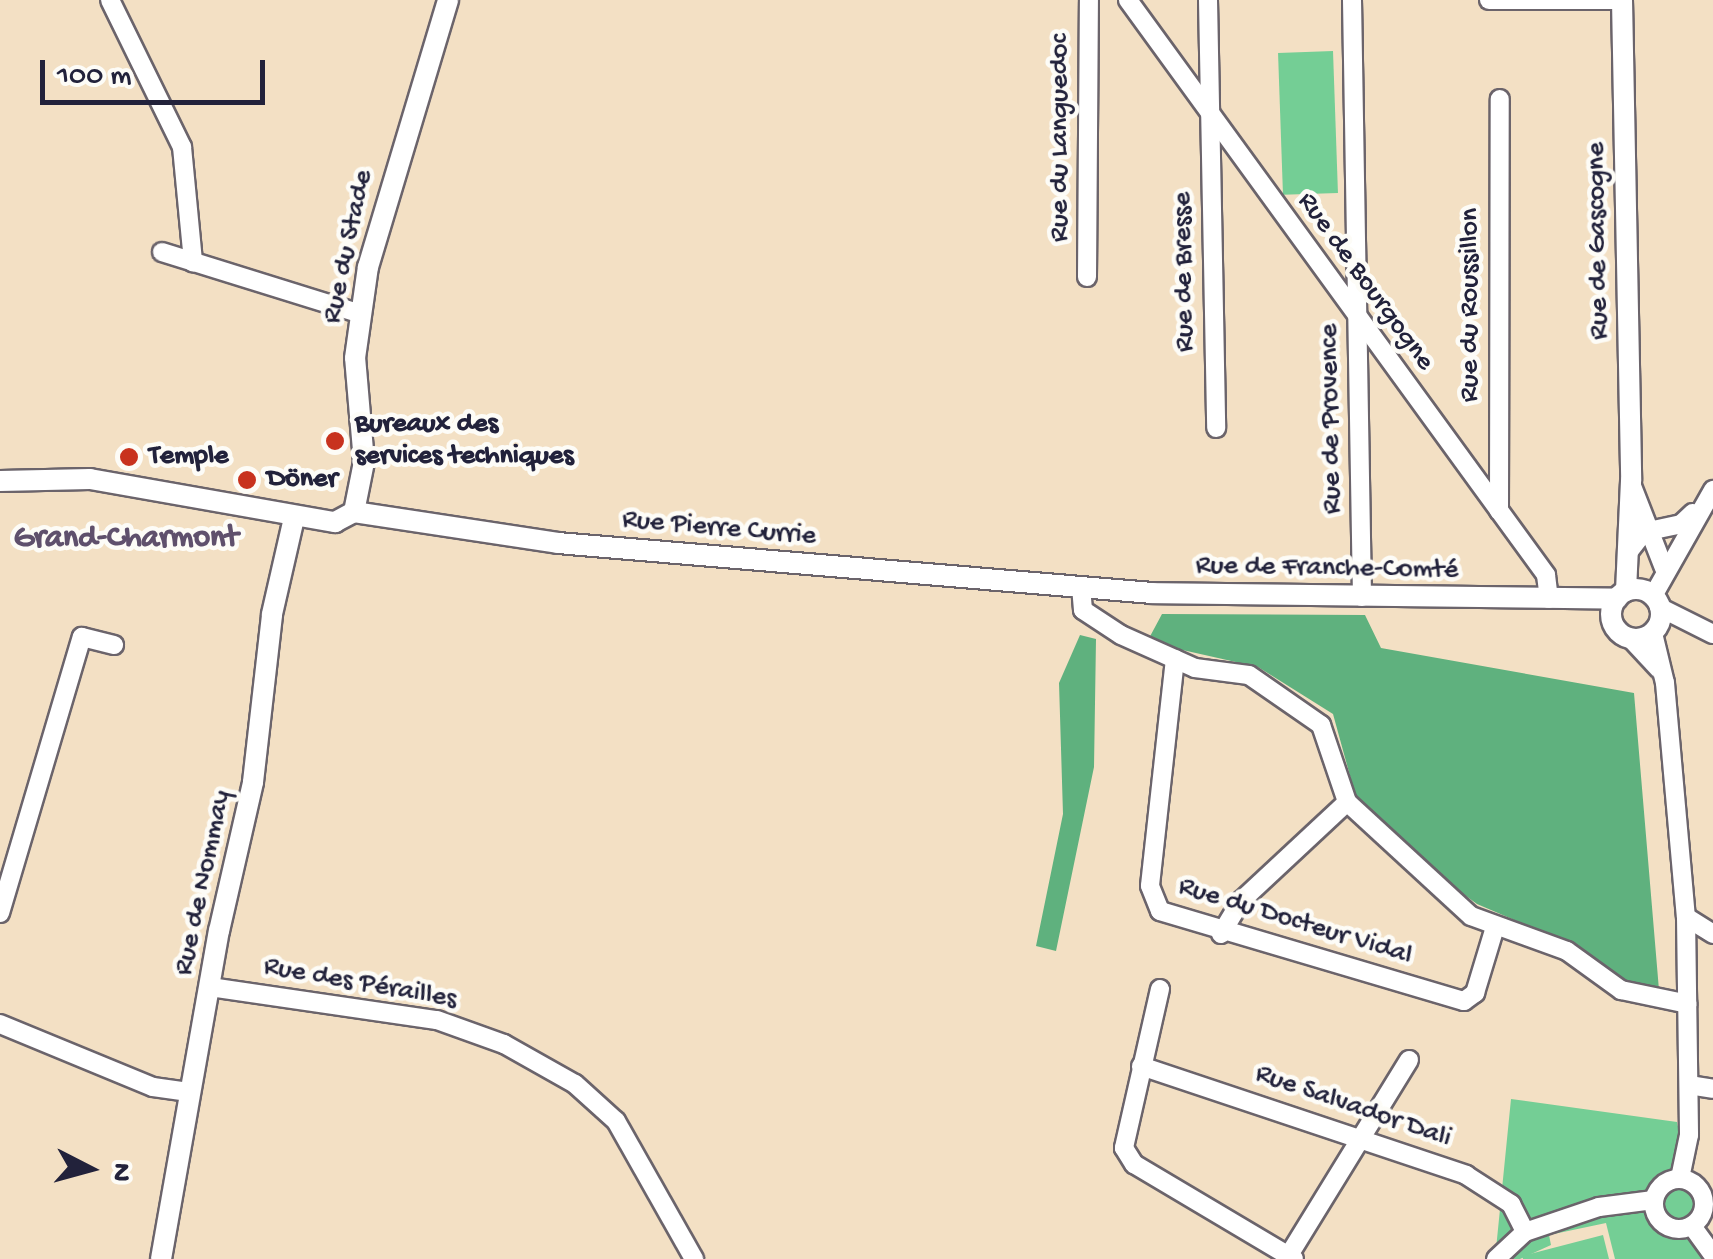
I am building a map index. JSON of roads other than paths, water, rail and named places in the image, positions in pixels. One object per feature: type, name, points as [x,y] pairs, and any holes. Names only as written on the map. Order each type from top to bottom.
[{"type":"street","points":[[110,0],[182,147],[193,262]]},
{"type":"street","name":"Rue du Stade","points":[[354,512],[364,462],[356,358],[361,314],[396,161],[448,0]]},
{"type":"street","name":"Rue du Languedoc","points":[[1087,277],[1089,0]]},
{"type":"street","name":"Rue de Bourgogne","points":[[1128,0],[1546,575],[1550,599]]},
{"type":"street","name":"Rue de Bresse","points":[[1208,0],[1216,428]]},
{"type":"street","name":"Rue de Provence","points":[[1352,0],[1362,597]]},
{"type":"street","points":[[1488,0],[1621,0]]},
{"type":"street","name":"Rue de Gascogne","points":[[1618,603],[1630,550],[1631,481],[1621,0]]},
{"type":"street","name":"Rue du Roussillon","points":[[1499,511],[1500,99]]},
{"type":"street","points":[[162,252],[361,314]]},
{"type":"street","name":"Rue Pierre Currie","points":[[0,480],[90,479],[294,518],[336,522],[354,512],[558,543],[1081,588]]},
{"type":"street","name":"Rue de Gascogne","points":[[1631,481],[1654,528],[1664,568]]},
{"type":"street","points":[[1680,1178],[1689,1134],[1686,917],[1656,615],[1664,568],[1713,490]]},
{"type":"street","points":[[1630,550],[1654,528],[1681,524],[1701,506]]},
{"type":"street","name":"Rue de Nommay","points":[[161,1259],[189,1092],[254,782],[272,614],[294,518]]},
{"type":"street","points":[[1081,588],[1082,610],[1175,659],[1249,675],[1321,725],[1347,802],[1471,916],[1567,950],[1621,990],[1688,1004]]},
{"type":"street","name":"Rue de Franche-Comté","points":[[1081,588],[1550,599],[1618,603],[1656,615]]},
{"type":"street","points":[[1618,603],[1631,639],[1663,673]]},
{"type":"street","points":[[1656,615],[1709,633]]},
{"type":"street","points":[[1631,639],[1656,615]]},
{"type":"street","points":[[0,913],[82,637],[114,644]]},
{"type":"street","name":"Rue du Docteur Vidal","points":[[1175,659],[1150,886],[1160,911],[1221,934],[1464,1001],[1475,993],[1495,927]]},
{"type":"street","points":[[1221,934],[1242,901],[1347,802]]},
{"type":"street","points":[[1686,917],[1713,934]]},
{"type":"street","name":"Rue des Pérailles","points":[[210,986],[437,1020],[518,1052],[575,1084],[616,1122],[694,1259]]},
{"type":"street","points":[[1160,989],[1124,1148],[1134,1164],[1292,1257],[1409,1060]]},
{"type":"street","points":[[0,1024],[153,1087],[189,1092]]},
{"type":"street","name":"Rue Salvador Dali","points":[[1142,1066],[1363,1136],[1493,1188],[1511,1204],[1525,1232]]},
{"type":"street","points":[[1689,1086],[1713,1088]]},
{"type":"street","points":[[1680,1178],[1694,1183],[1704,1201],[1692,1226],[1665,1225],[1654,1200],[1660,1187],[1680,1178]]},
{"type":"street","points":[[1496,1259],[1525,1232],[1599,1207],[1654,1200]]},
{"type":"street","points":[[1692,1226],[1713,1255]]},
{"type":"place","name":"Bureaux des services techniques","points":[[335,441]]},
{"type":"place","name":"Temple","points":[[129,457]]},
{"type":"place","name":"Döner","points":[[247,480]]},
{"type":"district","name":"Grand-Charmont","points":[[126,539]]}]
